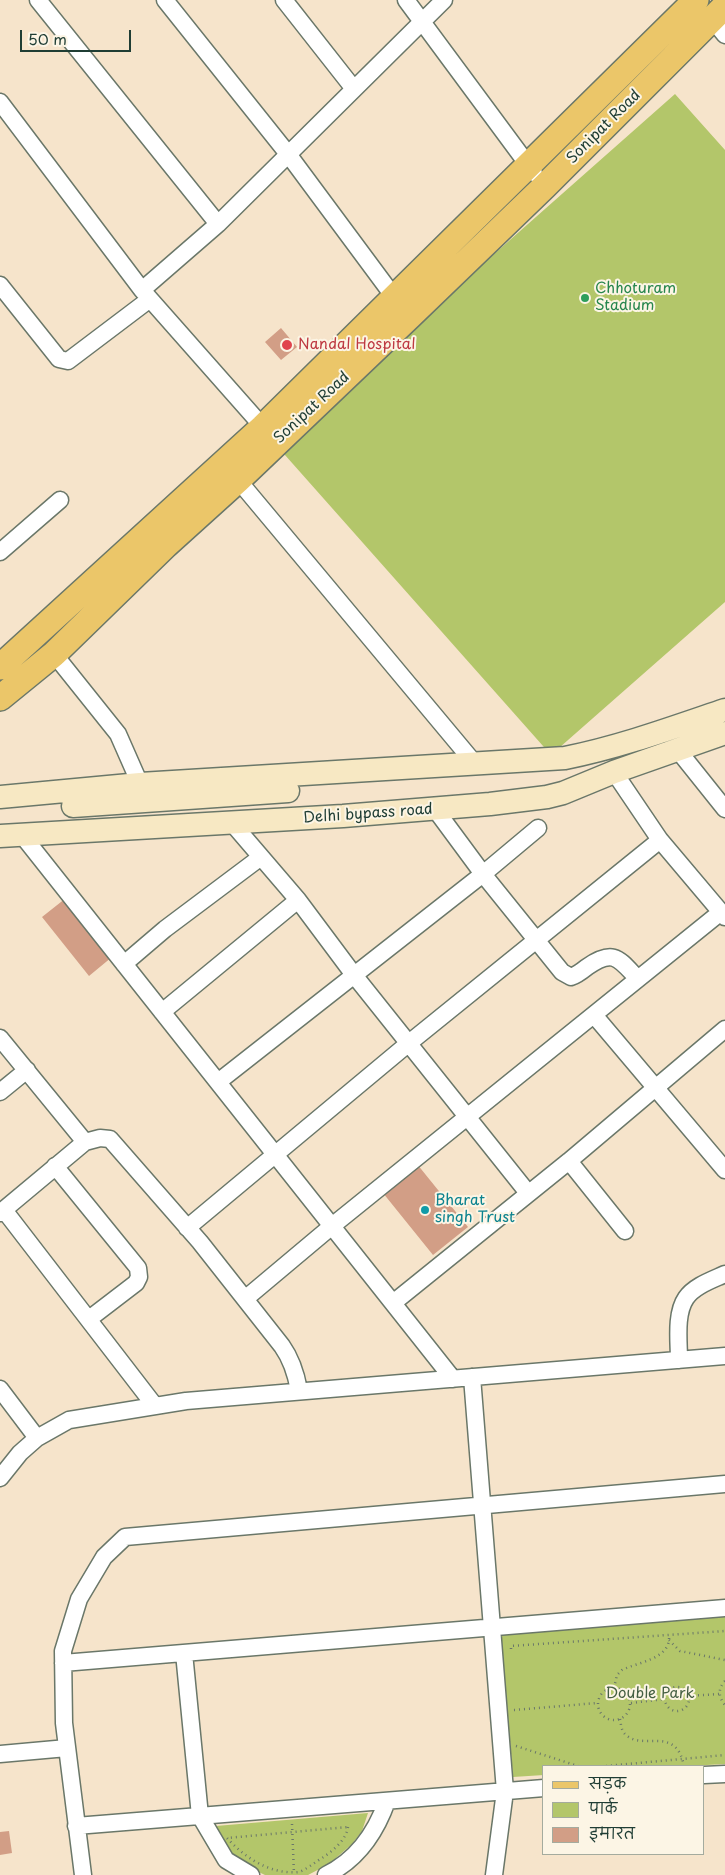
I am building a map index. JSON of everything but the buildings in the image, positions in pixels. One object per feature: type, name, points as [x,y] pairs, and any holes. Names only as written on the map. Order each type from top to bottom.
[{"type":"main road","name":"Sonipat Road","points":[[0,698],[54,654],[159,537],[263,428],[528,166],[714,15]]},
{"type":"main road","name":"Sonipat Road","points":[[0,667],[159,537],[238,480],[545,186],[714,15]]},
{"type":"main road","points":[[0,797],[140,784],[565,758],[632,742],[725,710]]},
{"type":"main road","name":"Delhi bypass road","points":[[0,836],[435,809],[546,797],[725,733]]},
{"type":"main road","points":[[0,823],[526,775],[560,768],[576,756]]},
{"type":"main road","points":[[0,811],[492,791],[559,784],[569,784],[574,788]]},
{"type":"street","points":[[38,0],[218,224]]},
{"type":"street","points":[[165,0],[288,154],[393,298],[410,316]]},
{"type":"street","points":[[284,0],[354,89]]},
{"type":"street","points":[[406,0],[528,166],[545,186]]},
{"type":"street","points":[[0,285],[59,359],[68,361],[146,294],[444,0]]},
{"type":"street","points":[[0,102],[146,294],[263,428]]},
{"type":"street","points":[[238,480],[476,764]]},
{"type":"street","points":[[0,552],[60,500]]},
{"type":"street","points":[[54,654],[118,734],[140,784]]},
{"type":"street","points":[[676,750],[725,809]]},
{"type":"street","points":[[245,1299],[332,1226],[638,979],[723,915],[660,840],[614,772]]},
{"type":"street","points":[[435,809],[483,874],[562,972],[571,977],[599,959],[609,956],[617,958],[638,979]]},
{"type":"street","points":[[232,823],[298,900],[354,975],[528,1193]]},
{"type":"street","points":[[218,1082],[483,874],[538,828]]},
{"type":"street","points":[[22,835],[453,1379]]},
{"type":"street","points":[[187,1228],[409,1043],[660,840]]},
{"type":"street","points":[[124,964],[165,929],[261,857]]},
{"type":"street","points":[[162,1012],[298,900]]},
{"type":"street","points":[[594,1015],[725,1170]]},
{"type":"street","points":[[393,1303],[568,1161],[725,1029]]},
{"type":"street","points":[[0,1038],[85,1142]]},
{"type":"street","points":[[0,1092],[27,1070]]},
{"type":"street","points":[[155,1406],[89,1319],[2,1212],[85,1142],[105,1138],[113,1142],[187,1228],[290,1357],[299,1390]]},
{"type":"street","points":[[568,1161],[625,1231]]},
{"type":"street","points":[[55,1166],[138,1268],[140,1277],[136,1283],[89,1319]]},
{"type":"street","points":[[679,1360],[680,1318],[686,1298],[695,1290],[725,1274]]},
{"type":"street","points":[[0,1478],[20,1453],[37,1438],[69,1420],[186,1401],[299,1390],[725,1356]]},
{"type":"street","points":[[472,1377],[505,1791],[494,1875]]},
{"type":"street","points":[[0,1389],[37,1438]]},
{"type":"street","points":[[83,1875],[64,1723],[63,1651],[79,1599],[104,1557],[125,1537],[725,1484]]},
{"type":"street","points":[[63,1663],[725,1608]]},
{"type":"street","points":[[184,1653],[200,1816],[226,1860],[251,1875]]},
{"type":"street","points":[[0,1754],[67,1748]]},
{"type":"street","points":[[705,1775],[725,1774]]},
{"type":"street","points":[[76,1826],[542,1788]]},
{"type":"street","points":[[326,1875],[335,1871],[361,1849],[380,1821],[387,1801]]},
{"type":"path","points":[[511,1655],[510,1646],[725,1631]]},
{"type":"path","points":[[614,1688],[617,1675],[622,1670],[661,1654],[669,1640],[669,1636]]},
{"type":"path","points":[[669,1640],[680,1650],[725,1660]]},
{"type":"path","points":[[725,1681],[722,1684],[720,1694],[725,1705]]},
{"type":"path","points":[[677,1687],[684,1690],[688,1696],[684,1707],[677,1710],[670,1708],[665,1699],[667,1692],[677,1687]]},
{"type":"path","points":[[614,1688],[626,1693],[630,1703],[628,1713],[615,1720],[605,1718],[598,1709],[602,1693],[606,1689],[614,1688]]},
{"type":"path","points":[[688,1696],[720,1694]]},
{"type":"path","points":[[630,1703],[665,1699]]},
{"type":"path","points":[[513,1701],[514,1710],[598,1703]]},
{"type":"path","points":[[620,1719],[622,1730],[626,1735],[634,1739],[663,1741],[677,1749],[682,1755],[684,1765]]},
{"type":"path","points":[[515,1746],[575,1765]]},
{"type":"path","points":[[617,1765],[725,1755]]},
{"type":"path","points":[[292,1809],[294,1874]]},
{"type":"path","points":[[348,1827],[347,1833],[341,1842],[328,1854],[294,1874],[277,1874],[262,1869],[247,1860],[227,1838],[293,1832],[348,1827]]},
{"type":"green space","name":"Chhoturam Stadium","points":[[675,94],[725,150],[725,602],[551,755],[277,446]]},
{"type":"green space","name":"Double Park","points":[[725,1614],[725,1764],[542,1765],[542,1775],[513,1777],[501,1635]]},
{"type":"green space","points":[[368,1813],[362,1831],[352,1844],[329,1864],[308,1875],[265,1875],[248,1867],[232,1855],[223,1845],[216,1826]]},
{"type":"place","name":"Chhoturam Stadium","points":[[585,298]]},
{"type":"place","name":"Nandal Hospital","points":[[287,345]]},
{"type":"place","name":"Bharat singh Trust","points":[[425,1210]]}]
